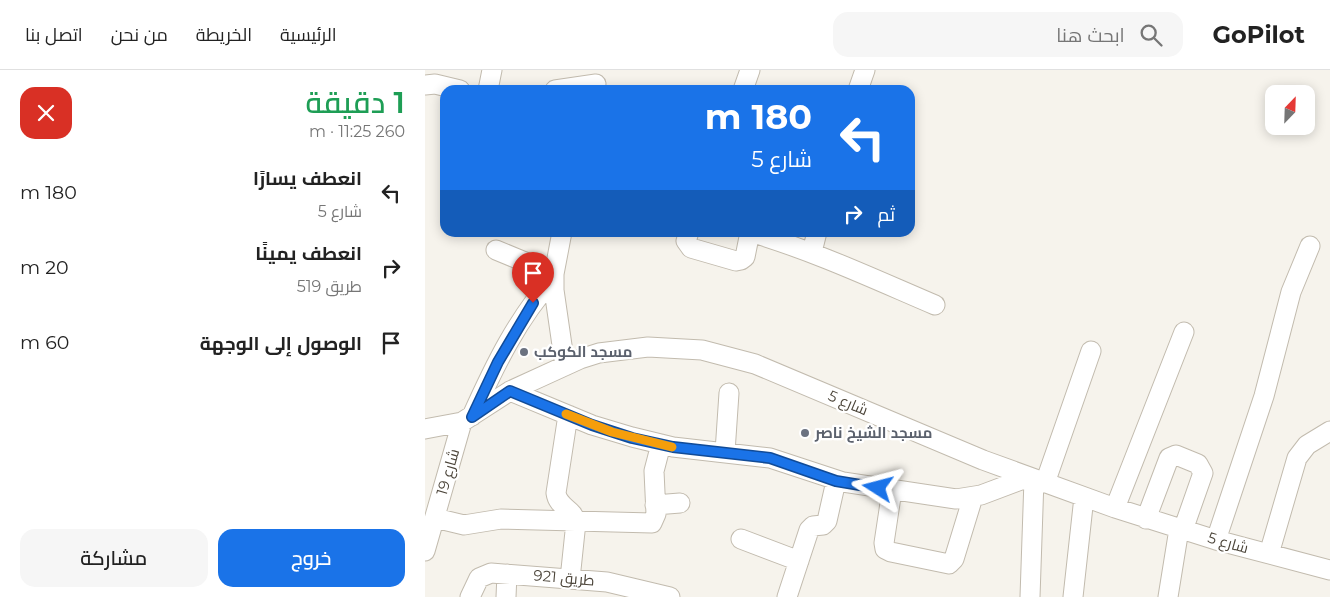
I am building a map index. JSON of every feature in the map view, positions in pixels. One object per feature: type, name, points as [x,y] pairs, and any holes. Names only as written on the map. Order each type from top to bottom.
[{"type":"street","points":[[489,85],[492,70]]},
{"type":"street","points":[[745,85],[750,70]]},
{"type":"street","points":[[860,85],[865,70]]},
{"type":"street","points":[[578,85],[597,81]]},
{"type":"street","points":[[425,85],[440,85]]},
{"type":"street","points":[[561,237],[554,276],[556,319],[565,366]]},
{"type":"street","points":[[688,237],[687,244],[691,248],[736,261],[741,260],[745,256],[750,237]]},
{"type":"street","points":[[766,237],[812,252],[935,305]]},
{"type":"street","points":[[812,252],[816,237]]},
{"type":"street","points":[[1216,540],[1266,388],[1291,292],[1310,246]]},
{"type":"street","points":[[496,250],[554,276]]},
{"type":"street","name":"شارع 19","points":[[425,551],[435,518],[433,497],[467,420],[513,334],[540,293],[554,276]]},
{"type":"street","points":[[1115,508],[1184,332]]},
{"type":"street","name":"شارع 5","points":[[425,429],[467,420],[510,391],[599,353],[647,347],[702,350],[755,364],[1036,480],[1146,519],[1216,540],[1330,570]]},
{"type":"street","points":[[1030,597],[1036,480],[1091,351]]},
{"type":"street","points":[[510,391],[612,432],[661,444],[783,461],[836,481],[947,498],[973,497],[1036,480]]},
{"type":"street","points":[[725,452],[729,393]]},
{"type":"street","points":[[567,415],[556,493],[558,502],[573,513],[576,522],[570,579]]},
{"type":"street","points":[[1269,554],[1297,458],[1307,446],[1330,431]]},
{"type":"street","points":[[435,518],[463,525],[501,519],[649,524],[656,518],[654,471],[661,444]]},
{"type":"street","points":[[1146,519],[1169,458],[1176,455],[1198,464],[1203,473],[1181,530],[1168,597]]},
{"type":"street","points":[[787,597],[810,529],[826,522],[836,481]]},
{"type":"street","points":[[892,490],[883,543],[885,548],[891,552],[945,564],[952,562],[973,497]]},
{"type":"street","points":[[1073,597],[1084,497]]},
{"type":"street","points":[[655,505],[680,503]]},
{"type":"street","points":[[741,539],[799,561]]},
{"type":"street","name":"طريق 921","points":[[471,597],[477,582],[483,576],[491,573],[625,585],[670,597]]},
{"type":"street","points":[[505,597],[507,574]]},
{"type":"slow traffic","points":[[566,414],[612,432],[672,447]]},
{"type":"place","name":"مسجد الكوكب","points":[[524,352]]},
{"type":"place","name":"مسجد الشيخ ناصر","points":[[805,433]]},
{"type":"route","points":[[533,303],[498,362],[472,417],[510,391],[592,425],[632,438],[673,447],[756,455],[783,461],[824,478],[878,488]]}]
